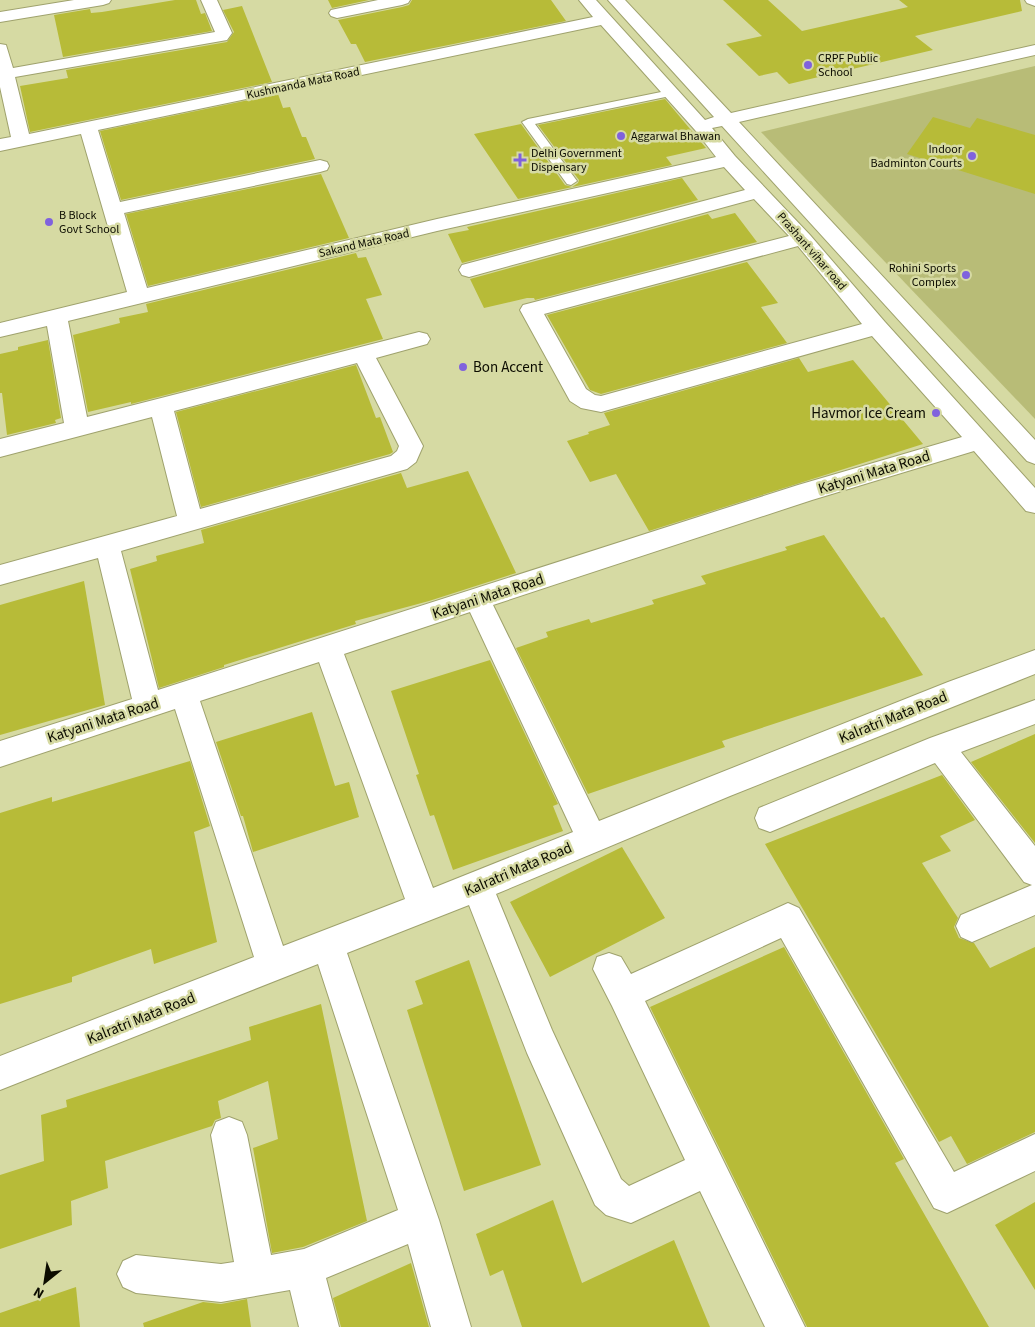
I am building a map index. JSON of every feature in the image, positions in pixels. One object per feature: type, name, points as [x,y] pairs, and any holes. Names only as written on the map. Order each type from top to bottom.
[{"type":"street","points":[[0,17],[103,0]]},
{"type":"street","points":[[3,75],[221,36],[224,33],[209,0]]},
{"type":"street","points":[[337,13],[402,0]]},
{"type":"street","name":"Prashant vihar road","points":[[587,0],[701,126],[728,160],[803,239],[876,327],[1035,504]]},
{"type":"street","name":"Prashant vihar road","points":[[616,0],[1035,455]]},
{"type":"street","name":"Kushmanda Mata Road","points":[[0,145],[605,19]]},
{"type":"street","points":[[0,49],[3,75],[21,140]]},
{"type":"street","points":[[701,126],[1035,50]]},
{"type":"street","points":[[88,127],[139,296]]},
{"type":"street","name":"Sakand Mata Road","points":[[0,330],[447,223],[728,160]]},
{"type":"street","points":[[113,209],[320,166]]},
{"type":"street","points":[[469,270],[759,192]]},
{"type":"street","points":[[803,239],[531,310],[578,395],[589,402],[601,404],[876,327]]},
{"type":"street","points":[[56,316],[78,428]]},
{"type":"street","points":[[0,448],[419,339]]},
{"type":"street","points":[[0,576],[107,544],[399,463],[408,456],[411,446],[363,354]]},
{"type":"street","points":[[161,406],[190,521]]},
{"type":"street","name":"Katyani Mata Road","points":[[0,754],[807,492],[978,441]]},
{"type":"street","points":[[107,544],[148,706]]},
{"type":"street","points":[[477,599],[591,838]]},
{"type":"street","points":[[328,648],[424,907]]},
{"type":"street","name":"Kalratri Mata Road","points":[[0,1073],[477,886],[591,838],[1035,662]]},
{"type":"street","points":[[184,694],[273,965]]},
{"type":"street","points":[[770,818],[940,748],[1035,712]]},
{"type":"street","points":[[940,748],[1035,871]]},
{"type":"street","points":[[477,886],[539,1041],[608,1192],[619,1202],[631,1205],[708,1168]]},
{"type":"street","points":[[972,926],[1035,899]]},
{"type":"street","points":[[785,1327],[616,981],[788,920],[947,1195],[1035,1152]]},
{"type":"street","points":[[328,944],[420,1220],[451,1327]]},
{"type":"street","points":[[229,1135],[256,1277]]},
{"type":"street","points":[[136,1274],[221,1283],[304,1268],[420,1220]]},
{"type":"street","points":[[304,1268],[319,1327]]},
{"type":"lane","points":[[571,181],[528,122],[671,93]]},
{"type":"green space","name":"Rohini Sports Complex","points":[[1035,66],[1035,419],[761,132]]},
{"type":"building","points":[[175,0],[196,0],[201,14],[205,13],[212,31],[63,57],[54,15],[90,9],[91,13],[102,12]]},
{"type":"building","points":[[328,0],[369,0],[332,8]]},
{"type":"building","points":[[412,0],[551,0],[566,21],[365,62],[356,44],[351,44],[338,20],[402,7],[409,5]]},
{"type":"building","points":[[723,0],[768,0],[802,31],[908,7],[899,0],[1020,0],[1022,11],[915,36],[933,50],[789,84],[777,72],[759,76],[726,44],[762,36]]},
{"type":"building","points":[[242,6],[272,82],[30,132],[20,86],[68,78],[66,70],[227,42],[234,32],[223,10]]},
{"type":"building","points":[[278,94],[283,108],[290,107],[302,137],[306,137],[315,159],[121,200],[100,131]]},
{"type":"building","name":"Aggarwal Bhawan","points":[[665,99],[706,148],[666,157],[672,165],[518,199],[474,134],[521,124],[565,185],[572,187],[579,180],[538,125]]},
{"type":"building","name":"Indoor Badminton Courts","points":[[933,117],[970,128],[977,118],[1035,135],[1035,194],[907,154]]},
{"type":"building","points":[[321,174],[349,238],[148,286],[126,214]]},
{"type":"building","points":[[682,178],[698,200],[462,263],[448,234],[469,230],[467,227]]},
{"type":"building","points":[[735,213],[757,242],[535,300],[534,298],[527,298],[484,308],[470,279],[708,214],[712,219]]},
{"type":"building","points":[[356,253],[358,258],[366,257],[382,295],[366,299],[383,339],[131,404],[131,402],[88,412],[73,335],[120,323],[119,318],[148,312],[146,304]]},
{"type":"building","points":[[747,262],[778,303],[761,307],[787,343],[601,394],[590,390],[547,315]]},
{"type":"building","points":[[48,340],[61,418],[55,420],[56,423],[7,435],[2,393],[0,393],[0,354],[18,350],[18,347]]},
{"type":"building","points":[[799,358],[808,372],[853,360],[923,444],[649,531],[616,474],[590,482],[567,441],[610,425],[604,413]]},
{"type":"building","points":[[356,365],[376,418],[380,417],[393,452],[201,507],[176,412]]},
{"type":"building","points":[[468,471],[516,573],[429,601],[355,621],[356,624],[224,665],[224,667],[159,688],[130,569],[157,561],[156,556],[204,543],[201,530],[401,473],[407,488]]},
{"type":"building","points":[[824,535],[881,618],[884,617],[923,675],[722,741],[725,747],[588,794],[516,648],[548,637],[546,632],[589,619],[591,623],[654,604],[652,600],[706,584],[701,576],[787,550],[785,547]]},
{"type":"building","points":[[84,581],[105,705],[0,735],[0,605]]},
{"type":"building","points":[[490,660],[558,804],[553,806],[563,831],[453,870],[434,815],[430,816],[416,775],[419,774],[391,691]]},
{"type":"building","points":[[312,712],[335,786],[349,782],[359,817],[253,852],[243,816],[241,816],[216,742]]},
{"type":"building","points":[[1035,734],[1035,843],[971,762]]},
{"type":"building","points":[[190,761],[210,826],[194,832],[217,942],[154,964],[151,949],[72,977],[72,982],[0,1004],[0,813],[52,797],[52,802]]},
{"type":"building","points":[[942,775],[975,820],[940,836],[951,851],[922,863],[958,918],[954,927],[959,938],[974,943],[990,968],[1035,947],[1035,1132],[967,1164],[951,1136],[939,1142],[765,844]]},
{"type":"building","points":[[622,847],[665,918],[550,977],[510,902]]},
{"type":"building","points":[[784,947],[904,1159],[895,1163],[989,1327],[807,1327],[650,1007]]},
{"type":"building","points":[[469,960],[541,1165],[464,1191],[407,1010],[423,1004],[415,981]]},
{"type":"building","points":[[321,1004],[367,1221],[303,1247],[272,1253],[253,1148],[278,1139],[268,1081],[218,1101],[221,1118],[215,1120],[212,1126],[105,1161],[108,1188],[71,1201],[72,1225],[0,1249],[0,1175],[44,1161],[41,1115],[67,1107],[66,1100],[251,1040],[249,1027]]},
{"type":"building","points":[[553,1200],[582,1283],[674,1240],[710,1327],[522,1327],[503,1270],[490,1276],[476,1234]]},
{"type":"building","points":[[1035,1202],[1035,1290],[995,1225]]},
{"type":"building","points":[[411,1263],[429,1327],[341,1327],[333,1298]]},
{"type":"building","points":[[76,1287],[80,1327],[0,1327],[0,1313]]},
{"type":"building","points":[[247,1299],[251,1327],[144,1327],[143,1323],[203,1302],[221,1304]]},
{"type":"place","name":"CRPF Public School","points":[[808,65]]},
{"type":"place","name":"Aggarwal Bhawan","points":[[621,136]]},
{"type":"place","name":"Indoor Badminton Courts","points":[[972,156]]},
{"type":"place","name":"Delhi Government Dispensary","points":[[520,160]]},
{"type":"place","name":"B Block Govt School","points":[[49,222]]},
{"type":"place","name":"Rohini Sports Complex","points":[[966,275]]},
{"type":"place","name":"Bon Accent","points":[[463,367]]},
{"type":"place","name":"Havmor Ice Cream","points":[[936,413]]}]
